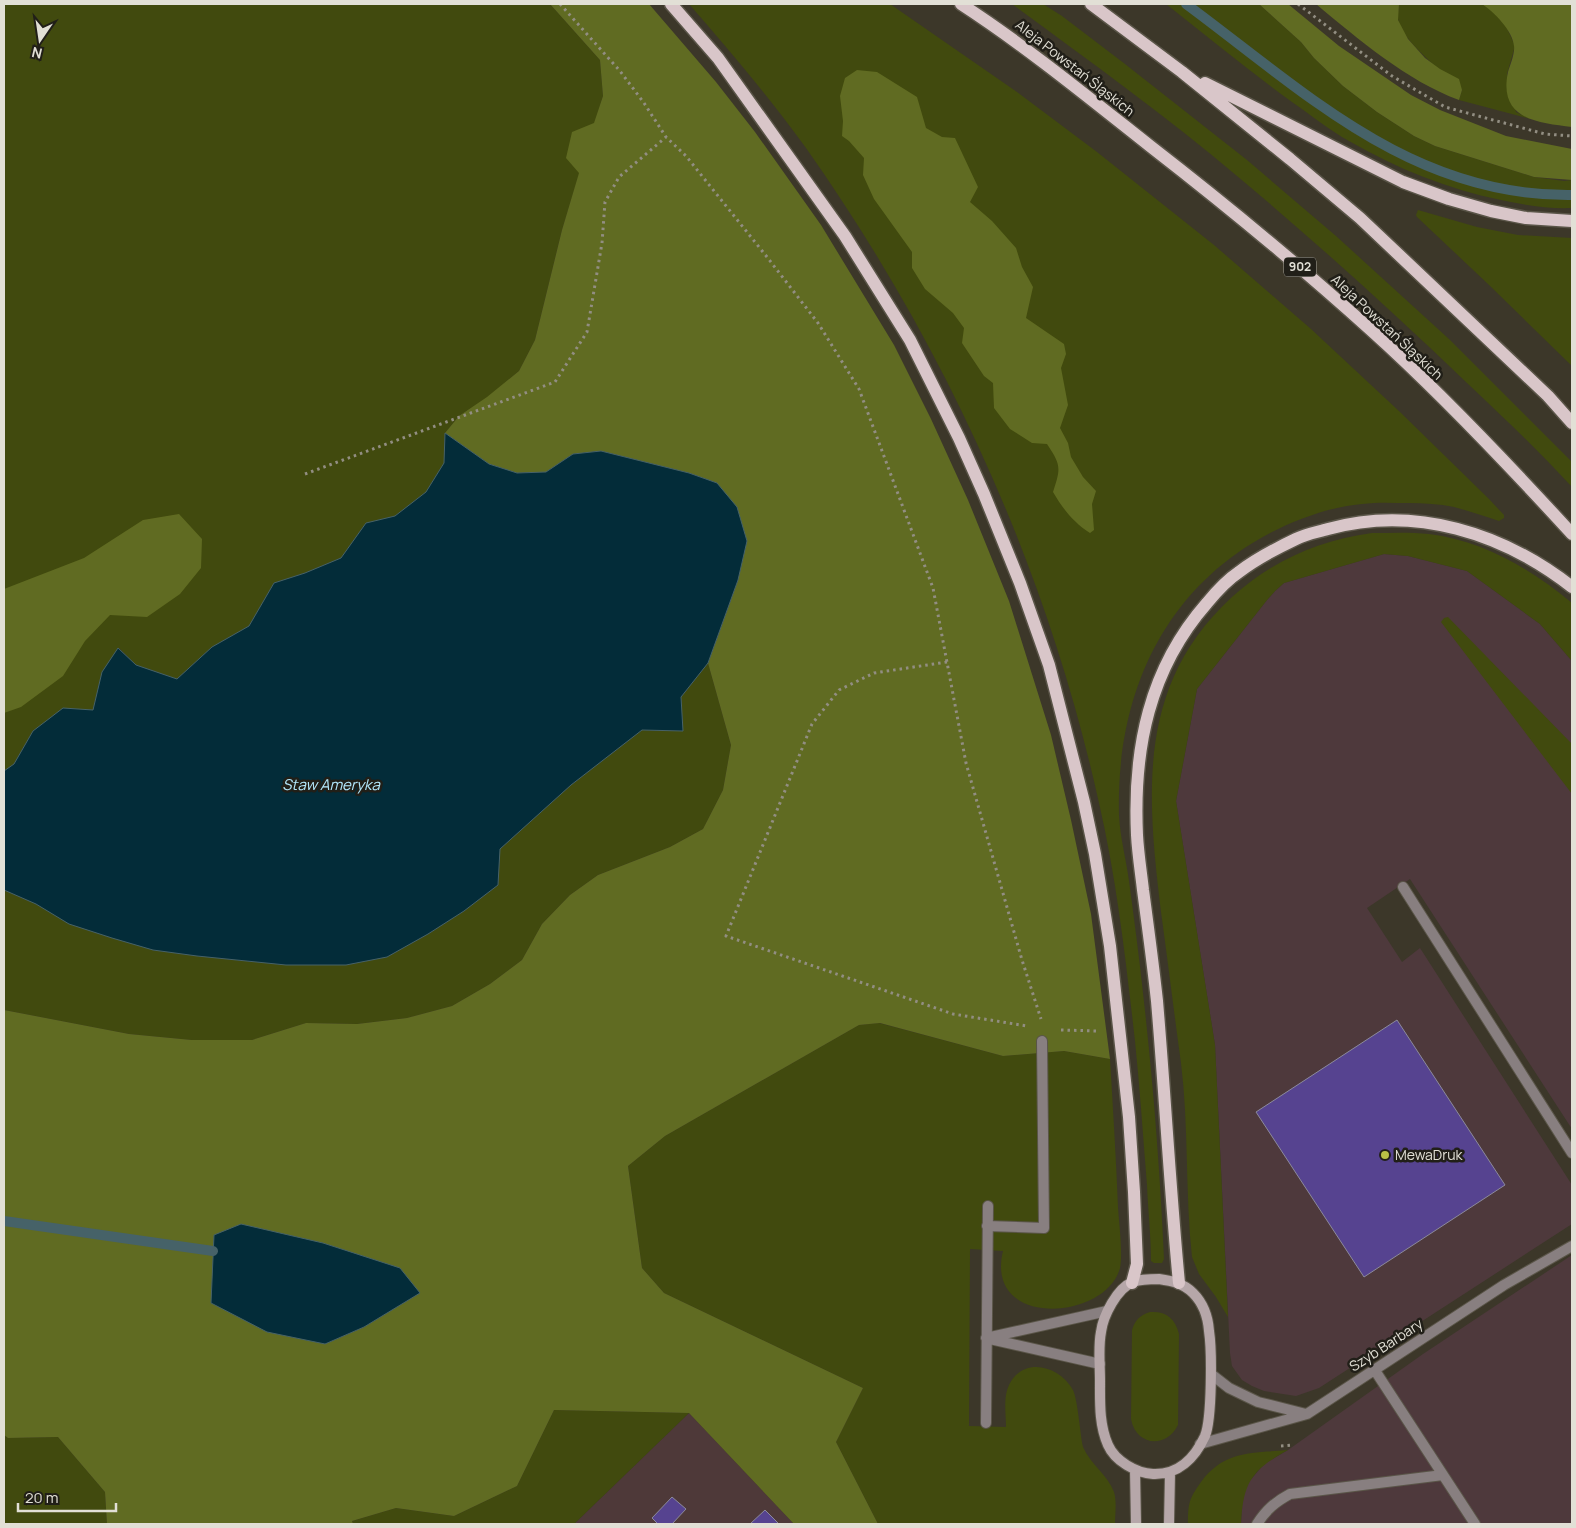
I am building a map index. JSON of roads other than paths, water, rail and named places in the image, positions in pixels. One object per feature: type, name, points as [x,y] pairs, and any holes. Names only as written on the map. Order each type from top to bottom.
[{"type":"main road","points":[[671,4],[718,58],[845,236],[910,340],[959,438],[984,494],[1023,592],[1048,665],[1063,718],[1095,854],[1110,946],[1129,1117],[1137,1264],[1132,1282],[1119,1294],[1108,1311],[1100,1332],[1100,1416],[1108,1445],[1118,1458],[1135,1470],[1153,1474],[1170,1473],[1184,1465],[1205,1436],[1208,1421],[1211,1374],[1210,1331],[1202,1304],[1193,1293],[1179,1283],[1159,1279],[1132,1282]]},
{"type":"main road","name":"Aleja Powstań Śląskich","points":[[961,4],[1001,30],[1211,194],[1302,269],[1374,332],[1504,459],[1572,534]]},
{"type":"main road","points":[[1091,4],[1182,72],[1360,218],[1533,382],[1572,423]]},
{"type":"main road","points":[[1182,72],[1403,182],[1449,199],[1490,211],[1526,218],[1572,221]]},
{"type":"main road","points":[[1179,1283],[1154,973],[1137,839],[1136,811],[1137,774],[1146,719],[1156,685],[1179,637],[1216,592],[1238,572],[1298,538],[1338,527],[1379,520],[1421,521],[1461,529],[1488,538],[1529,557],[1572,588]]},
{"type":"main road","points":[[1135,1470],[1136,1524]]},
{"type":"main road","points":[[1169,1524],[1170,1473]]},
{"type":"lane","points":[[1403,887],[1572,1153]]},
{"type":"lane","points":[[987,1226],[1044,1228],[1042,1041]]},
{"type":"lane","points":[[986,1423],[988,1206]]},
{"type":"lane","name":"Szyb Barbary","points":[[1200,1444],[1307,1414],[1504,1284],[1572,1246]]},
{"type":"lane","points":[[986,1338],[1108,1311]]},
{"type":"lane","points":[[986,1338],[1100,1364]]},
{"type":"lane","points":[[1374,1369],[1475,1524]]},
{"type":"lane","points":[[1211,1374],[1229,1388],[1258,1402],[1307,1414]]},
{"type":"lane","points":[[1257,1524],[1265,1512],[1276,1502],[1290,1494],[1443,1475]]},
{"type":"water","name":"Staw Ameryka","points":[[445,433],[489,464],[517,473],[546,472],[573,454],[601,451],[689,473],[717,483],[737,507],[747,541],[738,580],[708,663],[681,697],[683,731],[642,730],[571,785],[500,849],[498,885],[464,911],[387,957],[346,965],[286,965],[153,950],[69,924],[36,904],[4,890],[4,771],[14,764],[33,731],[63,708],[93,710],[102,672],[118,648],[136,665],[177,679],[212,647],[249,626],[274,583],[341,558],[366,523],[395,516],[426,492],[444,463]]},
{"type":"water","points":[[241,1224],[323,1243],[400,1268],[420,1293],[364,1327],[325,1344],[267,1332],[211,1303],[214,1235]]},
{"type":"waterway","points":[[1186,4],[1318,104],[1364,133],[1411,159],[1461,178],[1514,191],[1572,195]]},
{"type":"waterway","points":[[4,1221],[213,1251]]},
{"type":"place","name":"MewaDruk","points":[[1385,1155]]}]
